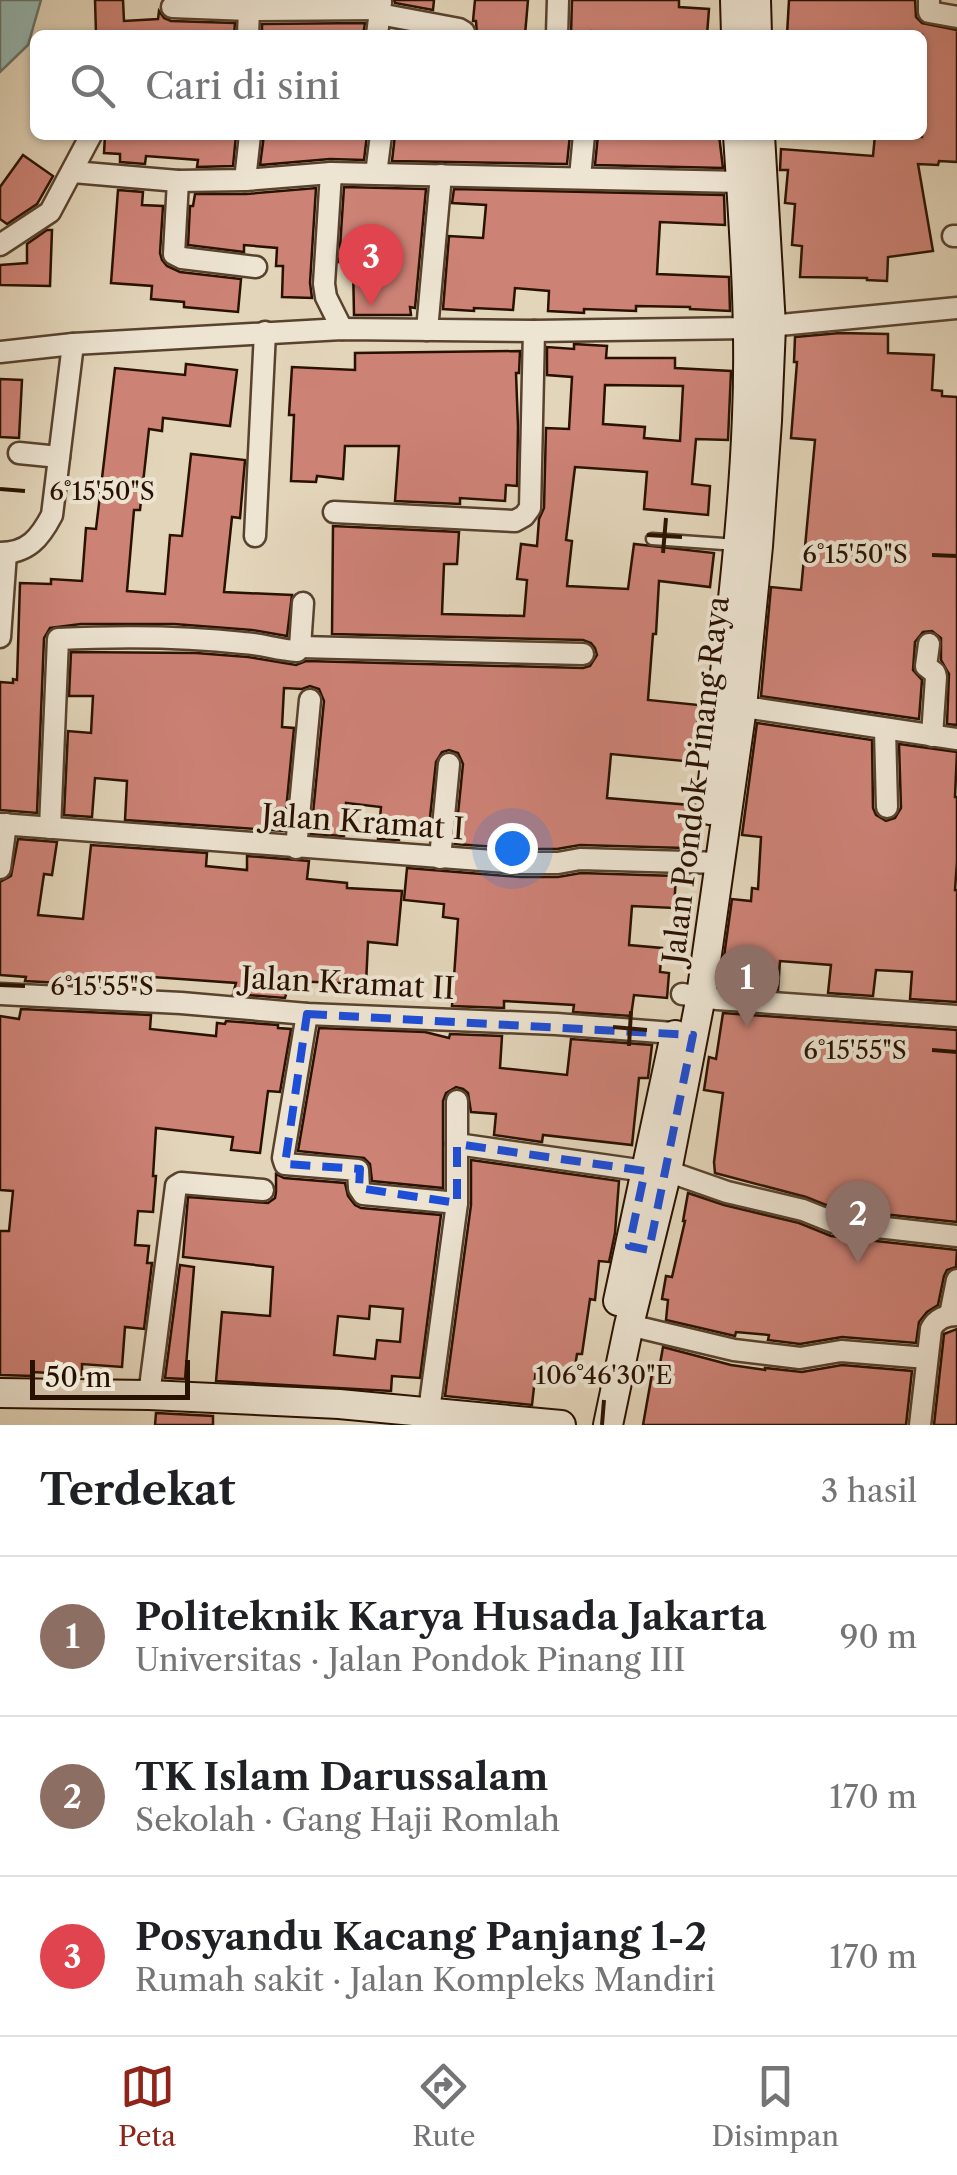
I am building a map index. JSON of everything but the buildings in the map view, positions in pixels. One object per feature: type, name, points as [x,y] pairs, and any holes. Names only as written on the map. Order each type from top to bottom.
[{"type":"main road","points":[[736,0],[736,30]]},
{"type":"main road","points":[[756,0],[757,30]]},
{"type":"main road","name":"Jalan Pondok Pinang Raya","points":[[731,707],[747,417],[760,327],[738,140]]},
{"type":"main road","name":"Jalan Pondok Pinang Raya","points":[[593,1425],[639,1248],[684,1034],[761,510],[760,140]]},
{"type":"main road","name":"Jalan Pondok Pinang Raya","points":[[608,1425],[629,1325],[639,1248]]},
{"type":"main road","points":[[0,1393],[149,1396],[338,1415],[429,1412],[561,1425]]},
{"type":"street","points":[[557,30],[558,0]]},
{"type":"street","points":[[929,0],[930,12],[957,17]]},
{"type":"street","points":[[172,7],[379,15],[462,30]]},
{"type":"street","points":[[248,30],[249,10]]},
{"type":"street","points":[[0,245],[50,212],[89,140]]},
{"type":"street","points":[[245,180],[249,140]]},
{"type":"street","points":[[376,174],[380,140]]},
{"type":"street","points":[[580,178],[584,140]]},
{"type":"street","points":[[73,172],[178,181],[331,173],[741,182]]},
{"type":"street","points":[[331,173],[324,284],[342,330]]},
{"type":"street","points":[[427,330],[441,175]]},
{"type":"street","points":[[178,181],[174,254],[256,267]]},
{"type":"street","points":[[0,352],[265,332],[760,327],[957,308]]},
{"type":"street","points":[[334,512],[514,521],[524,516],[530,508],[534,331]]},
{"type":"street","points":[[255,536],[265,332]]},
{"type":"street","points":[[0,637],[3,553],[28,548],[52,515],[73,344]]},
{"type":"street","points":[[19,453],[59,457]]},
{"type":"street","points":[[50,828],[58,638],[162,636],[297,651],[303,603]]},
{"type":"street","points":[[929,644],[926,666],[936,677],[932,736]]},
{"type":"street","points":[[300,647],[583,654]]},
{"type":"street","points":[[296,848],[310,700]]},
{"type":"street","points":[[731,707],[957,739]]},
{"type":"street","points":[[885,729],[887,808]]},
{"type":"street","points":[[440,858],[449,764]]},
{"type":"street","points":[[0,868],[3,824]]},
{"type":"street","name":"Jalan Kramat I","points":[[3,824],[440,858],[543,863],[580,859],[712,863]]},
{"type":"street","name":"Jalan Kramat II","points":[[0,994],[684,1034]]},
{"type":"street","points":[[691,995],[957,1016]]},
{"type":"street","points":[[307,1014],[285,1164],[358,1170],[363,1194],[457,1203]]},
{"type":"street","points":[[429,1412],[457,1203],[456,1101]]},
{"type":"street","points":[[457,1144],[656,1171],[803,1210],[833,1222],[957,1236]]},
{"type":"street","points":[[149,1396],[176,1186],[181,1183],[263,1190]]},
{"type":"street","points":[[920,1425],[931,1328],[934,1322],[954,1315],[957,1280]]},
{"type":"street","points":[[629,1325],[734,1350],[800,1358],[842,1351],[926,1358]]},
{"type":"lane","points":[[652,539],[739,546]]},
{"type":"highlighted area","points":[[307,1014],[693,1035],[649,1250],[629,1246],[645,1171],[457,1144],[457,1203],[359,1188],[360,1169],[285,1164]]},
{"type":"water","points":[[0,0],[41,0],[28,45],[0,72]]},
{"type":"place","name":"Posyandu Kacang Panjang 1-2","points":[[371,306]]},
{"type":"place","name":"Politeknik Karya Husada Jakarta","points":[[747,1027]]},
{"type":"place","name":"TK Islam Darussalam","points":[[858,1263]]}]
